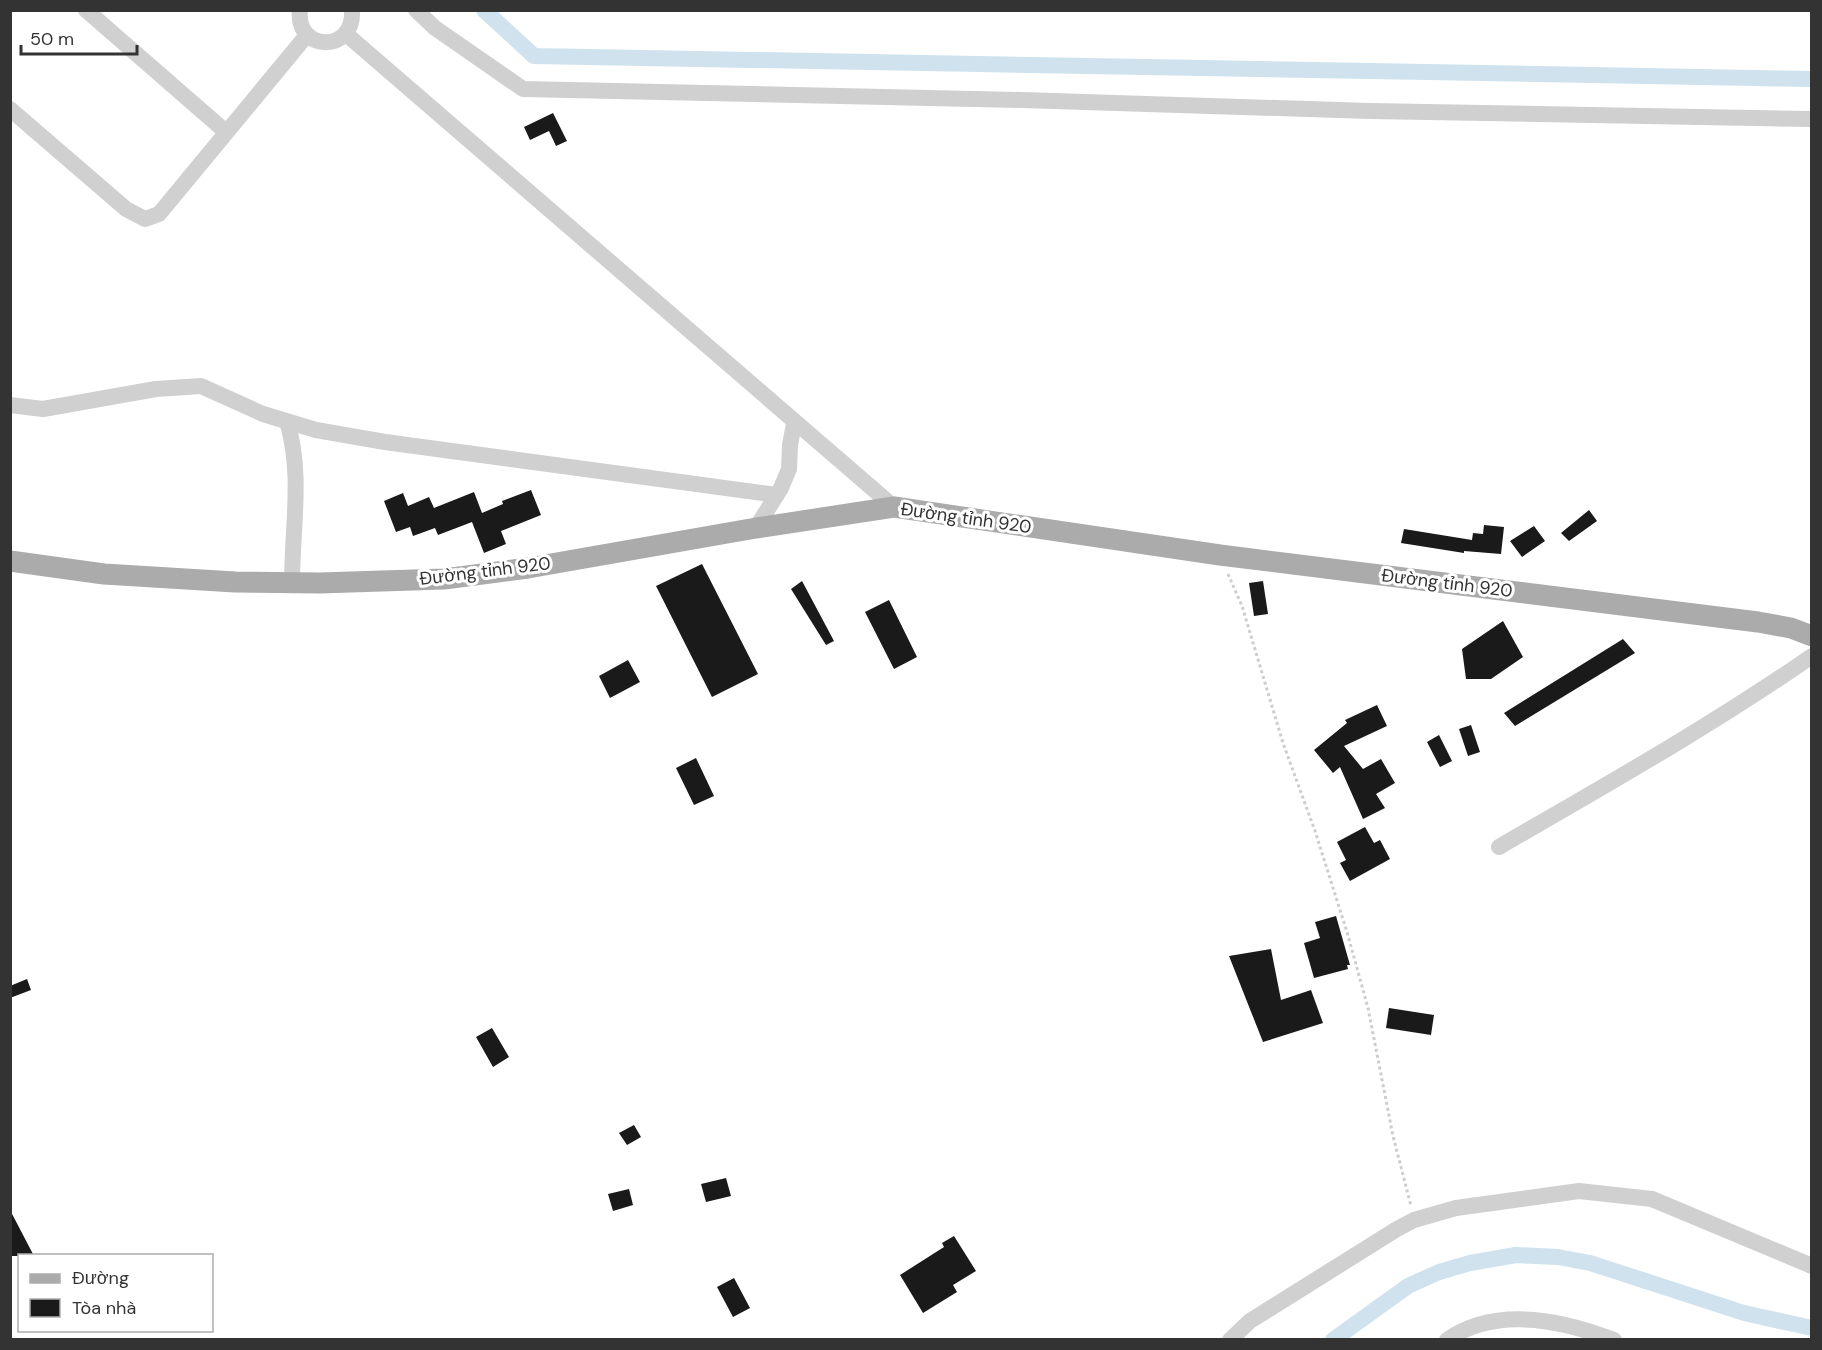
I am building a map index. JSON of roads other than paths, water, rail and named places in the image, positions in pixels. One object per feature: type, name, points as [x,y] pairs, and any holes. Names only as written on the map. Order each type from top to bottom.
[{"type":"main road","name":"Đường tỉnh 920","points":[[10,561],[104,574],[235,582],[292,583],[444,579],[528,568],[756,528],[894,507],[1220,555],[1758,622],[1791,628],[1812,636]]},
{"type":"street","points":[[86,10],[226,132]]},
{"type":"street","points":[[300,10],[300,21],[307,35],[314,40],[331,42],[346,34],[352,19],[352,10]]},
{"type":"street","points":[[416,10],[435,28],[523,89],[1382,111],[1812,119]]},
{"type":"street","points":[[346,34],[794,424],[894,507]]},
{"type":"street","points":[[10,109],[126,210],[145,219],[159,214],[307,35]]},
{"type":"street","points":[[10,405],[43,409],[156,388],[201,386],[263,414],[323,431],[385,442],[777,495]]},
{"type":"street","points":[[287,421],[296,455],[297,506],[292,549],[292,583]]},
{"type":"street","points":[[756,528],[777,495],[789,469],[794,424]]},
{"type":"street","points":[[296,455],[308,440],[323,431]]},
{"type":"street","points":[[1499,847],[1664,751],[1812,656]]},
{"type":"street","points":[[1230,1340],[1251,1321],[1397,1228],[1414,1220],[1456,1208],[1579,1191],[1652,1198],[1812,1266]]},
{"type":"street","points":[[1447,1340],[1479,1324],[1511,1319],[1542,1321],[1576,1327],[1614,1340]]},
{"type":"waterway","points":[[484,10],[534,56],[1812,79]]},
{"type":"waterway","points":[[1333,1340],[1408,1286],[1439,1272],[1470,1263],[1516,1255],[1558,1257],[1590,1263],[1744,1313],[1812,1328]]}]
